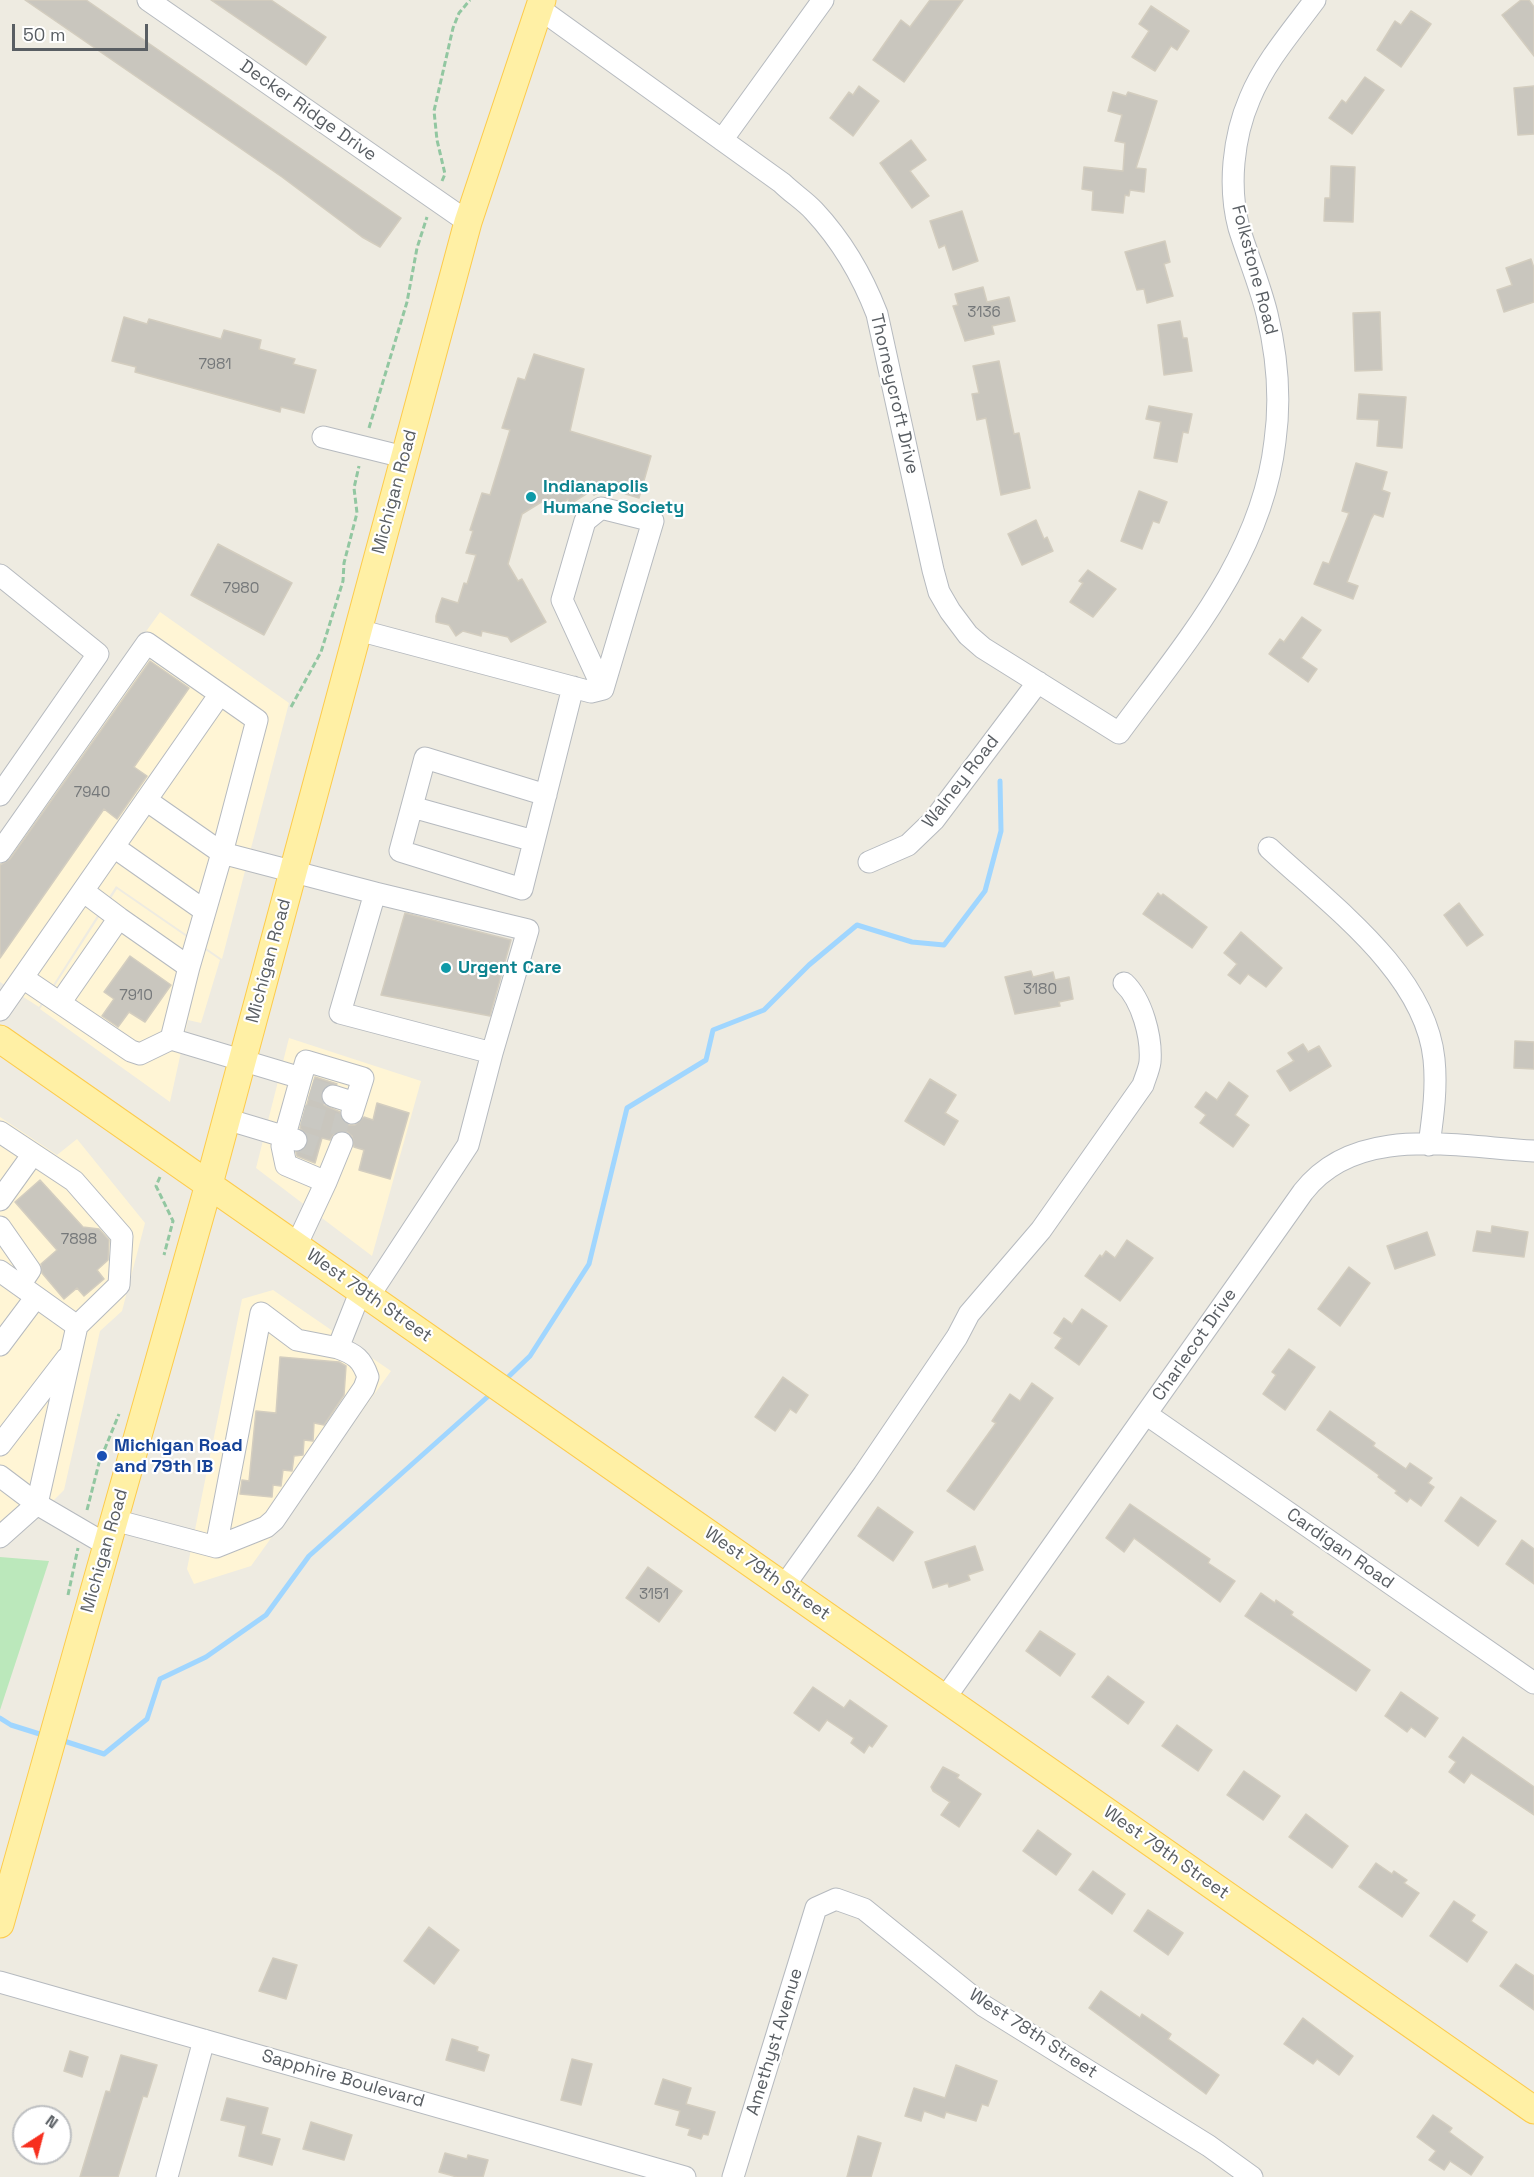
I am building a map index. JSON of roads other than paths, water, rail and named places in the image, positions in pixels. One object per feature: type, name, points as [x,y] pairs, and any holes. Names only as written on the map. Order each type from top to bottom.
[{"type":"main road","name":"Michigan Road","points":[[0,1924],[242,1061],[468,222],[541,4]]},
{"type":"main road","name":"West 79th Street","points":[[0,1039],[297,1244],[1534,2110]]},
{"type":"street","name":"Decker Ridge Drive","points":[[148,0],[468,222]]},
{"type":"street","points":[[722,140],[823,0]]},
{"type":"street","name":"Folkstone Road","points":[[1119,733],[1227,583],[1247,543],[1265,492],[1276,440],[1277,373],[1267,312],[1238,225],[1234,193],[1235,155],[1244,114],[1261,75],[1315,0]]},
{"type":"street","name":"Thorneycroft Drive","points":[[541,4],[782,183],[812,209],[834,233],[852,260],[877,314],[939,592],[968,635],[991,654],[1119,733]]},
{"type":"street","points":[[323,437],[404,457]]},
{"type":"street","points":[[601,508],[653,521],[603,689],[562,600],[585,521],[601,508]]},
{"type":"street","points":[[0,575],[98,654],[0,795]]},
{"type":"street","points":[[358,630],[591,692],[603,689]]},
{"type":"street","points":[[0,852],[147,643],[256,720],[171,1039]]},
{"type":"street","name":"Walney Road","points":[[869,862],[908,844],[929,826],[1038,682]]},
{"type":"street","points":[[546,795],[425,758],[400,851],[522,889],[546,795],[573,687]]},
{"type":"street","points":[[0,1010],[220,694]]},
{"type":"street","points":[[146,800],[222,854],[528,930],[468,1145],[365,1293],[338,1348]]},
{"type":"street","points":[[412,807],[534,841]]},
{"type":"street","points":[[114,847],[205,911]]},
{"type":"street","points":[[1269,848],[1387,958],[1413,995],[1428,1030],[1434,1058],[1436,1091],[1429,1146]]},
{"type":"street","points":[[83,891],[189,967]]},
{"type":"street","points":[[375,893],[339,1013],[492,1053]]},
{"type":"street","points":[[60,1003],[119,918]]},
{"type":"street","points":[[23,978],[131,1051],[140,1054],[171,1039],[242,1061],[304,1084]]},
{"type":"street","points":[[784,1586],[864,1474],[957,1337],[969,1314],[1041,1230],[1143,1085],[1150,1063],[1149,1044],[1136,994],[1124,983]]},
{"type":"street","points":[[326,1182],[286,1165],[282,1146],[290,1138],[298,1113],[306,1060],[363,1078],[354,1108],[333,1096]]},
{"type":"street","points":[[226,1119],[290,1138]]},
{"type":"street","points":[[0,1132],[74,1181],[122,1236],[118,1284],[77,1326],[37,1504],[0,1537]]},
{"type":"street","name":"Charlecot Drive","points":[[945,1698],[1303,1192],[1317,1177],[1340,1159],[1367,1149],[1388,1145],[1534,1151]]},
{"type":"street","points":[[297,1244],[326,1182],[333,1149]]},
{"type":"street","points":[[0,1200],[33,1154]]},
{"type":"street","points":[[0,1227],[30,1270],[28,1291],[0,1345]]},
{"type":"street","points":[[0,1271],[77,1326]]},
{"type":"street","points":[[0,1476],[37,1504],[82,1528],[216,1547],[266,1527],[274,1520],[364,1388],[368,1377],[364,1365],[354,1354],[338,1348],[297,1340],[261,1313],[216,1547]]},
{"type":"street","points":[[0,1445],[71,1353]]},
{"type":"street","name":"Cardigan Road","points":[[1146,1414],[1534,1683]]},
{"type":"street","name":"West 78th Street","points":[[816,1908],[836,1899],[864,1909],[984,2006],[1209,2146],[1252,2177]]},
{"type":"street","name":"Amethyst Avenue","points":[[733,2177],[816,1908]]},
{"type":"street","name":"Sapphire Boulevard","points":[[0,1982],[685,2177]]},
{"type":"street","points":[[167,2177],[204,2040]]},
{"type":"waterway","points":[[504,1381],[530,1356],[589,1264],[627,1108],[706,1060],[713,1030],[764,1010],[809,965],[857,925],[912,942],[944,945],[985,891],[1001,831],[1000,781]]},
{"type":"waterway","points":[[61,1740],[104,1754],[147,1719],[160,1679],[206,1657],[266,1615],[309,1556],[493,1392]]},
{"type":"waterway","points":[[0,1718],[11,1725],[46,1736]]},
{"type":"tunnel","points":[[311,1089],[333,1096]]},
{"type":"tunnel","points":[[303,1115],[348,1127]]},
{"type":"tunnel","points":[[296,1140],[319,1148]]},
{"type":"place","name":"Indianapolis Humane Society","points":[[531,497]]},
{"type":"place","name":"Urgent Care","points":[[446,968]]},
{"type":"place","name":"Michigan Road and 79th IB","points":[[102,1456]]}]
